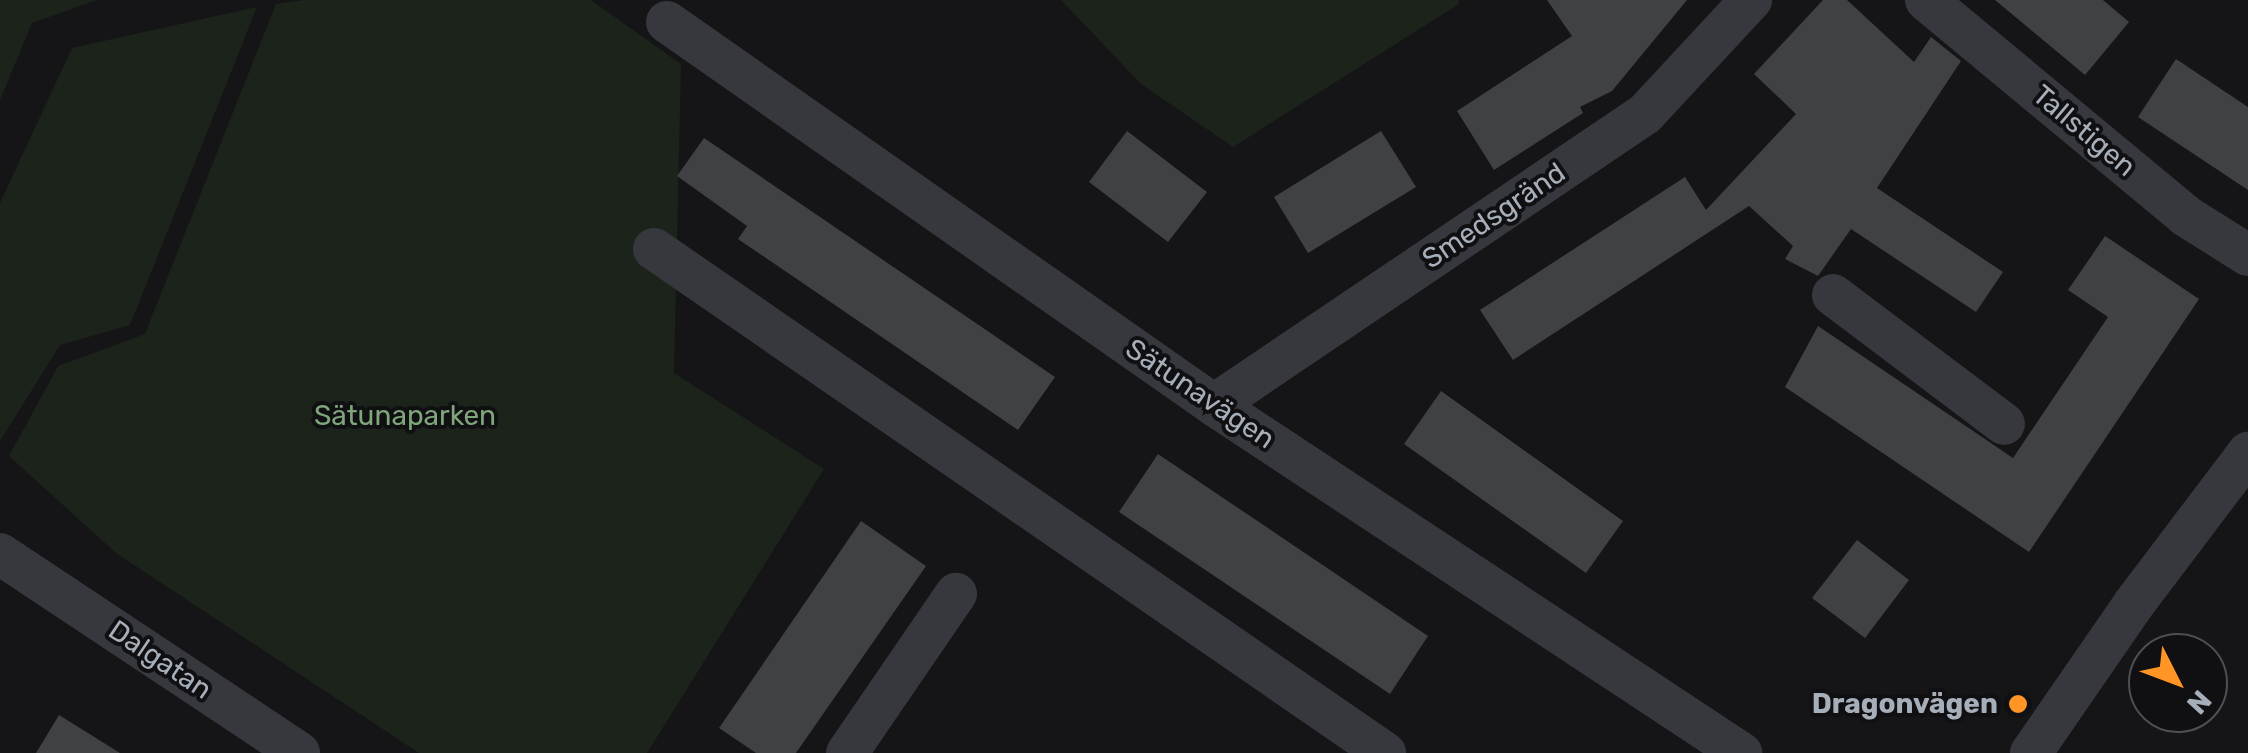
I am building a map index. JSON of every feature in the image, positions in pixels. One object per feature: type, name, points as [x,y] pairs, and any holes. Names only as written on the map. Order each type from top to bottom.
[{"type":"street","name":"Smedsgränd","points":[[1214,405],[1645,114],[1750,0]]},
{"type":"street","name":"Tallstigen","points":[[1926,0],[2186,216],[2248,256]]},
{"type":"street","name":"Sätunavägen","points":[[667,22],[1214,405],[1741,753]]},
{"type":"street","points":[[654,249],[1385,753]]},
{"type":"street","points":[[1833,296],[2004,424]]},
{"type":"street","points":[[2031,753],[2133,605],[2248,453]]},
{"type":"street","name":"Dalgatan","points":[[10,561],[299,753]]},
{"type":"street","points":[[847,753],[956,594]]},
{"type":"green space","points":[[0,0],[97,0],[32,23],[0,100]]},
{"type":"green space","name":"Sätunaparken","points":[[303,0],[591,0],[681,64],[674,373],[824,469],[647,753],[419,753],[116,553],[9,456],[58,366],[145,334],[276,4]]},
{"type":"green space","points":[[1061,0],[1459,0],[1459,4],[1233,147],[1141,84]]},
{"type":"green space","points":[[257,7],[130,325],[60,345],[0,441],[0,203],[72,48]]},
{"type":"building","points":[[1547,0],[1687,0],[1612,91],[1580,107],[1583,113],[1494,170],[1457,111],[1572,36]]},
{"type":"building","points":[[1823,0],[1847,0],[1914,62],[1931,37],[1961,61],[1877,188],[2003,272],[1976,312],[1851,229],[1818,276],[1785,259],[1793,246],[1749,206],[1513,360],[1480,310],[1685,177],[1706,210],[1796,114],[1754,74]]},
{"type":"building","points":[[1995,0],[2103,0],[2129,22],[2085,75]]},
{"type":"building","points":[[2176,59],[2248,107],[2248,190],[2138,117]]},
{"type":"building","points":[[1127,131],[1207,192],[1168,242],[1089,182]]},
{"type":"building","points":[[1381,131],[1416,187],[1308,253],[1274,197]]},
{"type":"building","points":[[704,138],[1055,377],[1018,430],[738,239],[747,226],[677,176]]},
{"type":"building","points":[[2105,236],[2199,299],[2029,552],[1785,387],[1818,326],[2013,458],[2108,317],[2068,290]]},
{"type":"building","points":[[1441,391],[1623,521],[1586,573],[1404,444]]},
{"type":"building","points":[[1158,454],[1428,636],[1390,694],[1119,512]]},
{"type":"building","points":[[861,521],[926,566],[796,753],[756,753],[719,728]]},
{"type":"building","points":[[1857,540],[1909,580],[1865,638],[1812,598]]},
{"type":"building","points":[[59,715],[120,753],[36,753]]},
{"type":"place","name":"Dragonvägen","points":[[2018,704]]}]
